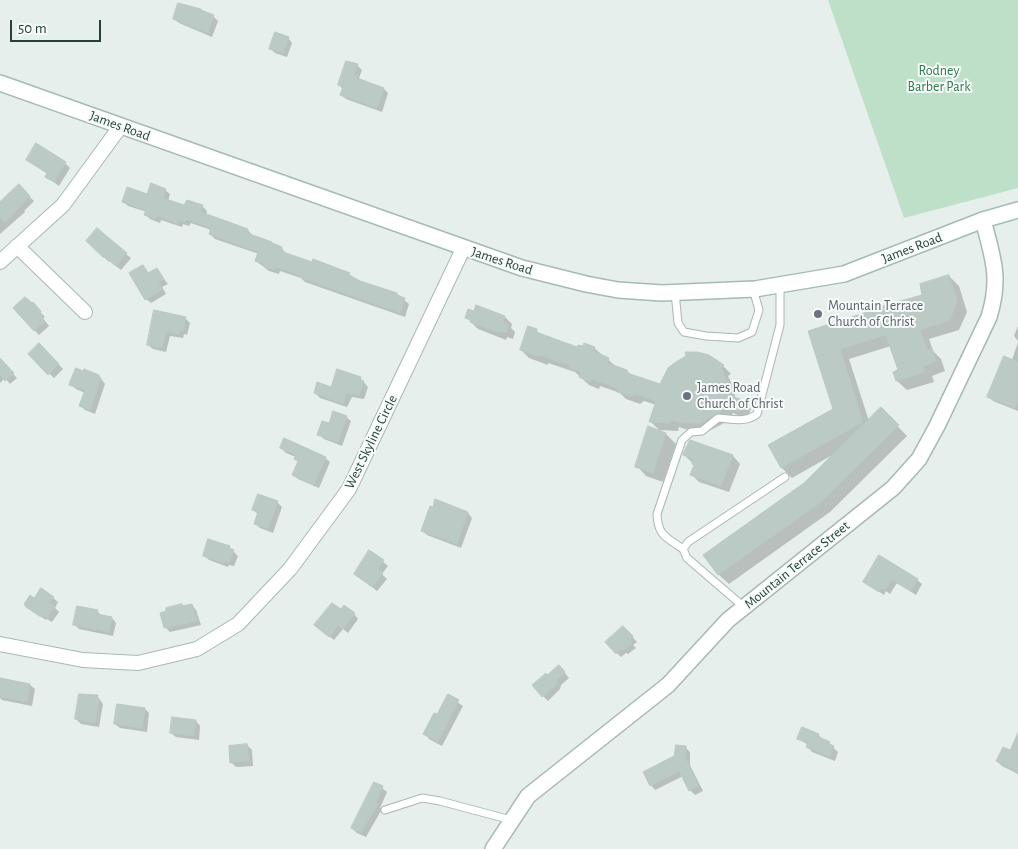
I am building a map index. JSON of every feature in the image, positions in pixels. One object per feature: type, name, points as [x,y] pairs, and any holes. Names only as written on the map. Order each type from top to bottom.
[{"type":"main road","name":"James Road","points":[[0,83],[522,268],[618,290],[676,292],[753,289],[844,274],[983,220],[1018,210]]},
{"type":"main road","name":"Mountain Terrace Street","points":[[493,849],[528,796],[668,685],[728,620],[894,488],[918,459],[937,426],[989,317],[994,299],[996,267],[983,220]]},
{"type":"street","points":[[0,262],[63,205],[120,126]]},
{"type":"street","points":[[17,246],[85,312]]},
{"type":"street","name":"West Skyline Circle","points":[[0,644],[83,660],[138,663],[197,649],[238,624],[290,569],[349,489],[463,248]]},
{"type":"lane","points":[[745,607],[687,558],[683,549],[662,534],[657,526],[657,514],[682,440],[692,432],[702,431],[718,418],[742,420],[751,419],[757,414],[780,325],[780,285]]},
{"type":"lane","points":[[676,292],[678,323],[684,332],[706,336],[738,338],[752,332],[758,310],[753,289]]},
{"type":"lane","points":[[683,549],[688,542],[784,477]]},
{"type":"lane","points":[[385,810],[422,798],[512,820]]},
{"type":"green space","name":"Rodney Barber Park","points":[[828,0],[1018,0],[1018,188],[904,218]]},
{"type":"building","points":[[178,3],[201,9],[214,15],[208,33],[173,19]]},
{"type":"building","points":[[275,32],[289,37],[283,53],[269,49]]},
{"type":"building","points":[[346,61],[358,64],[354,74],[358,75],[357,78],[384,88],[377,108],[340,95],[343,87],[338,85]]},
{"type":"building","points":[[36,143],[66,162],[54,182],[45,177],[47,173],[26,160]]},
{"type":"building","points":[[151,183],[166,189],[163,198],[184,205],[187,200],[203,205],[201,212],[248,229],[247,233],[282,247],[281,250],[286,253],[312,262],[313,259],[350,273],[349,275],[360,281],[397,293],[397,295],[405,298],[400,313],[299,277],[300,275],[275,267],[274,270],[263,266],[263,264],[255,261],[258,252],[209,234],[211,228],[186,219],[185,222],[179,220],[178,224],[157,216],[156,219],[144,215],[146,210],[122,202],[127,187],[147,194]]},
{"type":"building","points":[[19,184],[30,196],[5,223],[0,217],[0,202]]},
{"type":"building","points":[[97,228],[127,253],[116,266],[104,258],[86,241]]},
{"type":"building","points":[[143,265],[148,273],[157,268],[164,279],[158,282],[163,289],[145,300],[129,273]]},
{"type":"building","points":[[949,275],[957,301],[950,320],[920,330],[927,350],[932,348],[936,361],[923,366],[925,372],[896,381],[893,372],[898,370],[886,335],[840,349],[863,422],[781,468],[768,445],[833,409],[808,331],[922,295],[920,284]]},
{"type":"building","points":[[25,297],[33,302],[41,311],[41,317],[45,321],[34,331],[13,308]]},
{"type":"building","points":[[476,305],[505,316],[503,322],[509,324],[506,333],[500,331],[499,333],[470,322],[471,320],[465,318],[468,309],[474,311]]},
{"type":"building","points":[[154,310],[186,317],[183,331],[180,330],[179,334],[166,332],[162,348],[147,345]]},
{"type":"building","points":[[528,326],[537,329],[536,332],[577,347],[578,345],[583,346],[584,343],[595,347],[593,351],[609,358],[607,363],[627,370],[627,373],[660,384],[668,368],[686,356],[685,352],[709,355],[724,365],[721,368],[727,381],[728,395],[743,400],[739,412],[724,406],[719,413],[701,423],[682,423],[671,420],[670,423],[649,422],[656,401],[635,394],[632,396],[617,392],[618,388],[591,379],[590,382],[579,377],[581,372],[569,368],[570,366],[520,350]]},
{"type":"building","points":[[39,343],[59,364],[48,375],[28,354]]},
{"type":"building","points":[[1004,356],[1018,362],[1018,400],[1015,408],[987,397]]},
{"type":"building","points":[[0,358],[14,373],[5,381],[0,375]]},
{"type":"building","points":[[76,368],[99,375],[101,378],[90,410],[79,406],[85,390],[69,385]]},
{"type":"building","points":[[337,369],[361,377],[360,380],[364,381],[359,395],[347,393],[343,404],[314,393],[317,382],[331,387]]},
{"type":"building","points":[[881,407],[899,425],[821,502],[718,575],[703,555],[804,483]]},
{"type":"building","points":[[333,411],[347,416],[338,442],[317,435],[322,421],[329,423]]},
{"type":"building","points":[[648,426],[666,433],[653,473],[635,467]]},
{"type":"building","points":[[284,438],[326,457],[314,485],[292,475],[298,461],[294,459],[296,455],[280,448]]},
{"type":"building","points":[[690,440],[733,455],[721,486],[690,475],[694,465],[692,464],[692,458],[683,455]]},
{"type":"building","points":[[258,494],[278,501],[268,529],[254,524],[258,512],[252,510]]},
{"type":"building","points":[[435,499],[468,512],[457,544],[421,531],[430,506],[433,507]]},
{"type":"building","points":[[208,539],[230,546],[229,548],[234,550],[229,563],[203,556]]},
{"type":"building","points":[[369,550],[384,560],[378,569],[383,573],[372,587],[354,574]]},
{"type":"building","points":[[879,555],[918,579],[911,591],[892,580],[885,590],[881,588],[879,592],[863,582]]},
{"type":"building","points":[[41,588],[54,597],[50,603],[55,606],[47,618],[42,615],[41,617],[24,604],[30,595],[34,598]]},
{"type":"building","points":[[332,603],[341,609],[344,605],[355,613],[343,629],[338,625],[329,637],[314,625]]},
{"type":"building","points":[[182,604],[182,606],[192,604],[197,621],[164,628],[160,613],[166,611],[166,608]]},
{"type":"building","points":[[77,606],[98,610],[97,614],[112,617],[109,632],[73,625]]},
{"type":"building","points":[[623,626],[633,636],[630,640],[632,643],[616,654],[605,642]]},
{"type":"building","points":[[559,665],[565,672],[557,680],[556,685],[542,697],[532,685]]},
{"type":"building","points":[[0,678],[30,684],[27,702],[0,697]]},
{"type":"building","points":[[79,694],[98,695],[95,723],[75,719]]},
{"type":"building","points":[[448,694],[459,700],[438,742],[423,734],[434,713],[437,714]]},
{"type":"building","points":[[117,704],[145,708],[142,728],[114,724]]},
{"type":"building","points":[[172,717],[196,720],[194,736],[170,733]]},
{"type":"building","points":[[802,727],[819,734],[818,737],[830,742],[829,744],[834,746],[830,757],[806,747],[808,743],[797,739]]},
{"type":"building","points":[[1018,733],[1018,772],[996,761],[1003,747],[1010,750]]},
{"type":"building","points":[[247,744],[249,761],[230,763],[229,746]]},
{"type":"building","points":[[676,745],[686,746],[686,759],[699,786],[689,791],[679,771],[650,786],[643,772],[674,756]]},
{"type":"building","points":[[374,782],[383,786],[376,803],[378,804],[361,833],[351,828]]},
{"type":"place","name":"Mountain Terrace Church of Christ","points":[[818,314]]},
{"type":"place","name":"James Road Church of Christ","points":[[687,396]]}]
